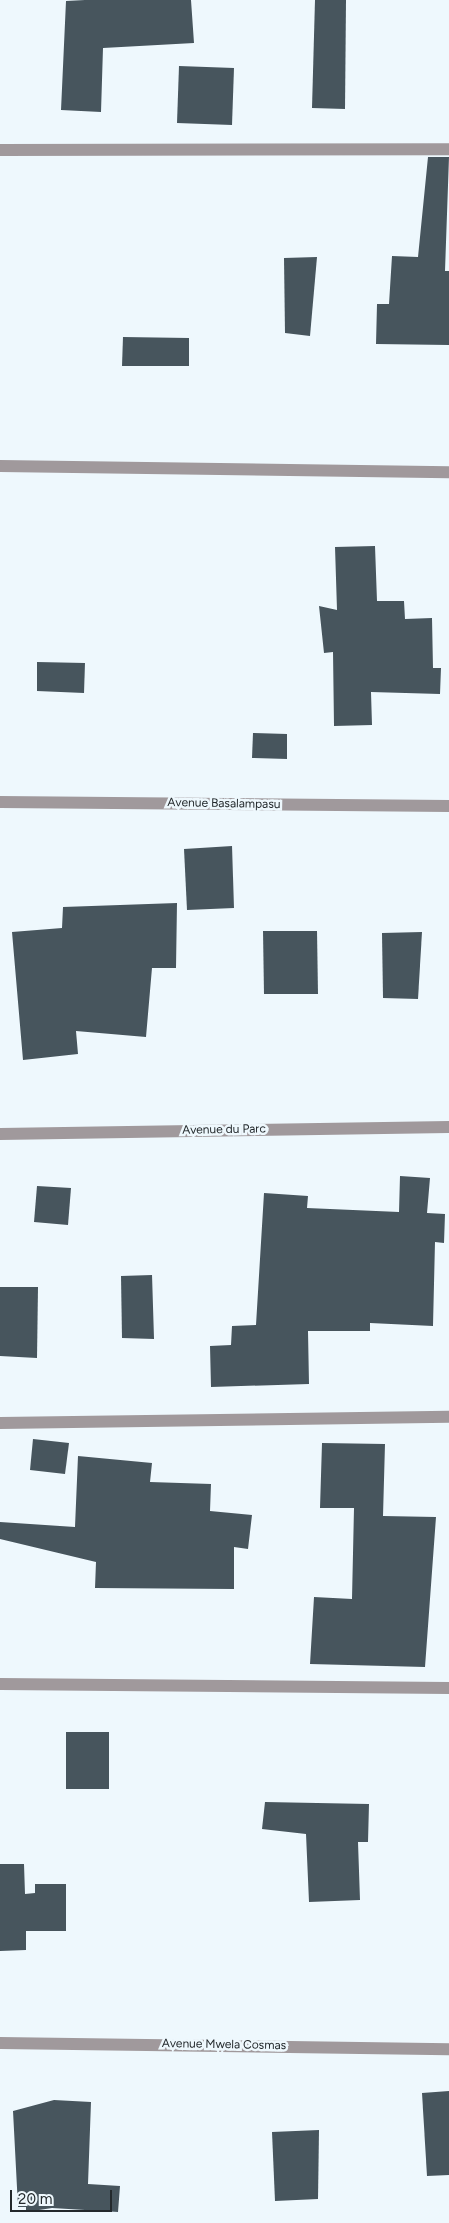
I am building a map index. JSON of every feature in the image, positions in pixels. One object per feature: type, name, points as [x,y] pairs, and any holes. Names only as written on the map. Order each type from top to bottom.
[{"type":"street","points":[[0,150],[449,149]]},
{"type":"street","points":[[0,466],[323,468],[449,472]]},
{"type":"street","name":"Avenue Basalampasu","points":[[0,802],[449,806]]},
{"type":"street","name":"Avenue du Parc","points":[[0,1134],[449,1127]]},
{"type":"street","points":[[0,1423],[449,1417]]},
{"type":"street","points":[[0,1684],[449,1688]]},
{"type":"street","name":"Avenue Mwela Cosmas","points":[[0,2043],[449,2049]]},
{"type":"building","points":[[191,0],[194,43],[103,48],[101,112],[61,110],[66,1]]},
{"type":"building","points":[[315,0],[346,0],[345,109],[312,108]]},
{"type":"building","points":[[179,66],[234,68],[232,125],[177,123]]},
{"type":"building","points":[[428,157],[449,157],[445,271],[449,271],[449,345],[376,344],[377,304],[389,304],[392,256],[418,257]]},
{"type":"building","points":[[317,257],[310,336],[285,333],[284,258]]},
{"type":"building","points":[[123,337],[189,338],[189,366],[122,366]]},
{"type":"building","points":[[375,546],[377,601],[404,601],[405,619],[432,618],[433,668],[441,668],[440,694],[371,692],[372,725],[334,726],[333,652],[324,653],[319,606],[337,610],[335,547]]},
{"type":"building","points":[[37,662],[85,663],[84,693],[37,691]]},
{"type":"building","points":[[253,733],[287,734],[287,759],[252,758]]},
{"type":"building","points":[[232,846],[234,908],[187,910],[184,849]]},
{"type":"building","points":[[177,903],[176,968],[152,968],[146,1037],[76,1031],[78,1054],[23,1060],[12,932],[62,928],[63,907]]},
{"type":"building","points":[[263,931],[317,931],[318,994],[264,994]]},
{"type":"building","points":[[422,932],[418,999],[383,998],[382,933]]},
{"type":"building","points":[[400,1176],[430,1178],[427,1213],[445,1214],[444,1243],[435,1242],[433,1326],[370,1323],[370,1331],[308,1331],[309,1384],[211,1387],[210,1346],[231,1345],[232,1326],[256,1325],[264,1193],[308,1196],[307,1208],[399,1212]]},
{"type":"building","points":[[37,1186],[71,1188],[68,1225],[34,1222]]},
{"type":"building","points":[[152,1275],[154,1339],[122,1338],[121,1276]]},
{"type":"building","points":[[0,1287],[38,1287],[37,1358],[0,1356]]},
{"type":"building","points":[[33,1439],[69,1443],[65,1474],[30,1470]]},
{"type":"building","points":[[322,1443],[385,1444],[383,1516],[436,1517],[425,1667],[310,1664],[314,1597],[352,1599],[354,1508],[320,1508]]},
{"type":"building","points":[[78,1456],[152,1463],[150,1482],[211,1484],[210,1511],[252,1515],[248,1549],[234,1547],[234,1589],[95,1588],[96,1562],[0,1539],[0,1522],[75,1527]]},
{"type":"building","points":[[66,1732],[109,1732],[109,1789],[66,1789]]},
{"type":"building","points":[[265,1802],[369,1804],[368,1842],[358,1842],[360,1900],[309,1902],[306,1834],[262,1829]]},
{"type":"building","points":[[0,1864],[24,1864],[25,1894],[35,1893],[35,1884],[66,1884],[66,1931],[26,1931],[26,1950],[0,1951]]},
{"type":"building","points":[[449,2091],[449,2175],[427,2176],[422,2093]]},
{"type":"building","points":[[54,2100],[91,2102],[88,2184],[120,2186],[118,2212],[52,2208],[26,2212],[26,2207],[18,2207],[13,2111]]},
{"type":"building","points":[[319,2130],[318,2199],[275,2201],[272,2132]]}]
